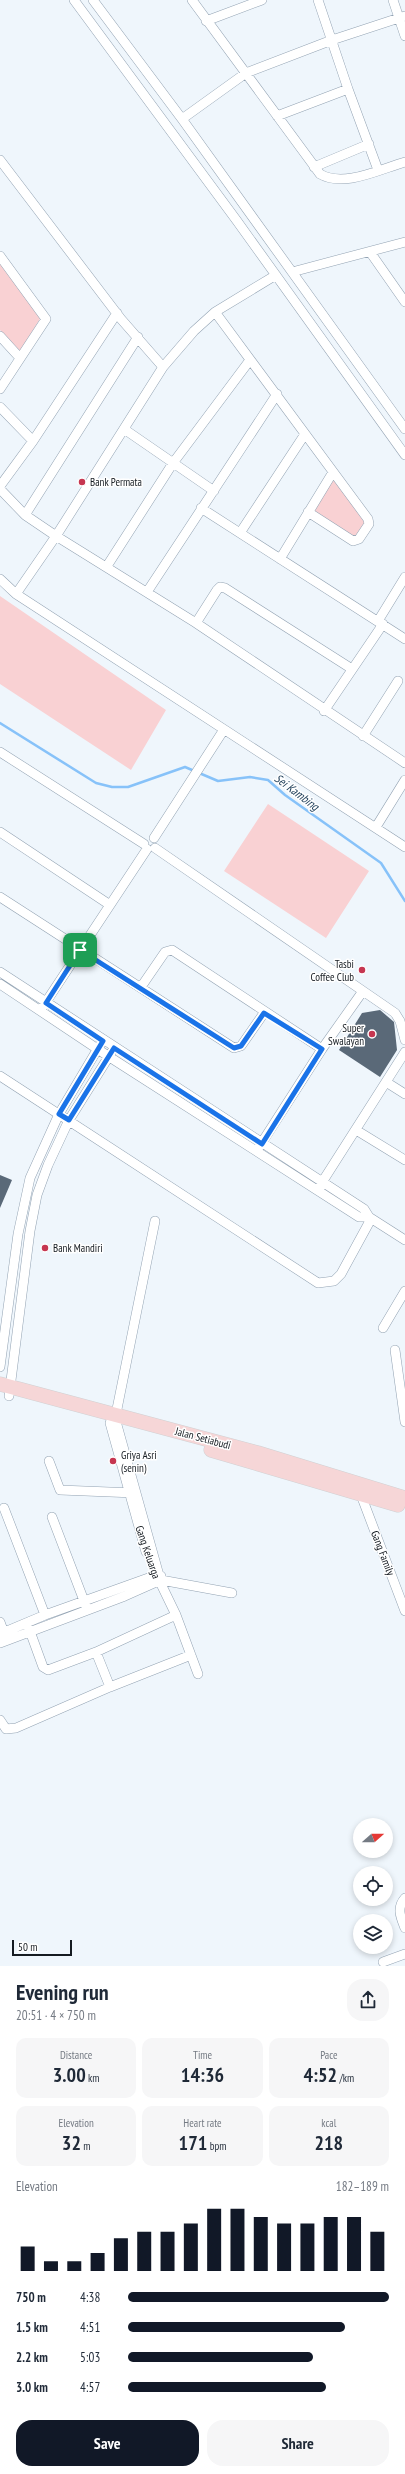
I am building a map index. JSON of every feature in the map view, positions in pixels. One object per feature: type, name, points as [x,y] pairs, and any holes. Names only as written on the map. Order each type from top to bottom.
[{"type":"main road","name":"Jalan Setiabudi","points":[[5,1390],[258,1453],[405,1498]]},
{"type":"main road","name":"Jalan Setiabudi","points":[[115,1417],[224,1454],[405,1507]]},
{"type":"street","points":[[74,0],[238,221],[405,455]]},
{"type":"street","points":[[192,0],[314,167],[330,180],[344,181],[405,162]]},
{"type":"street","points":[[206,21],[262,0]]},
{"type":"street","points":[[318,0],[348,89],[378,170]]},
{"type":"street","points":[[393,0],[402,17],[405,36]]},
{"type":"street","points":[[86,15],[95,3],[182,119],[405,429]]},
{"type":"street","points":[[182,119],[246,73],[332,40],[402,17]]},
{"type":"street","points":[[278,116],[348,89]]},
{"type":"street","points":[[314,167],[369,144]]},
{"type":"street","points":[[0,160],[117,313],[163,367]]},
{"type":"street","points":[[238,221],[248,212]]},
{"type":"street","points":[[292,272],[405,242]]},
{"type":"street","points":[[370,252],[405,302]]},
{"type":"street","points":[[0,256],[46,319],[0,389]]},
{"type":"street","points":[[16,594],[56,536],[163,367],[194,331],[215,312],[276,275]]},
{"type":"street","points":[[215,312],[368,519],[369,524],[359,539],[353,541],[308,512]]},
{"type":"street","points":[[117,313],[33,442],[0,488],[25,515],[56,536],[107,566],[196,623],[405,763]]},
{"type":"street","points":[[319,334],[331,325]]},
{"type":"street","points":[[0,336],[20,358]]},
{"type":"street","points":[[25,515],[138,337]]},
{"type":"street","points":[[107,566],[173,463],[250,360]]},
{"type":"street","points":[[147,592],[277,394]]},
{"type":"street","points":[[0,407],[33,442]]},
{"type":"street","points":[[124,429],[214,491]]},
{"type":"street","points":[[240,533],[305,434]]},
{"type":"street","points":[[280,559],[333,472]]},
{"type":"street","points":[[201,508],[405,639]]},
{"type":"street","points":[[324,710],[352,669],[405,577]]},
{"type":"street","points":[[0,579],[16,594],[223,731],[376,827],[405,847]]},
{"type":"street","points":[[196,623],[217,590],[220,587],[225,588],[352,669]]},
{"type":"street","points":[[363,736],[398,681]]},
{"type":"street","points":[[40,1011],[148,847],[149,837],[154,838],[223,731]]},
{"type":"street","points":[[0,752],[148,847],[363,991],[398,1016],[405,1040]]},
{"type":"street","points":[[376,827],[405,780]]},
{"type":"street","points":[[0,832],[110,905]]},
{"type":"street","points":[[0,897],[80,950],[141,987],[236,1049],[241,1046],[264,1013]]},
{"type":"street","points":[[141,987],[165,952],[172,950],[264,1013],[322,1049]]},
{"type":"street","points":[[0,972],[262,1144],[319,1186]]},
{"type":"street","points":[[0,984],[97,1049],[257,1152],[364,1209],[370,1218],[405,1240]]},
{"type":"street","points":[[257,1152],[322,1049],[363,991]]},
{"type":"street","points":[[0,1367],[18,1234],[30,1178],[59,1114],[103,1041]]},
{"type":"street","points":[[5,1390],[37,1195],[52,1154],[69,1120],[114,1048]]},
{"type":"street","points":[[319,1186],[405,1052]]},
{"type":"street","points":[[0,1076],[318,1284],[334,1282],[341,1274],[370,1218]]},
{"type":"street","points":[[386,1082],[405,1094]]},
{"type":"street","points":[[356,1130],[405,1160]]},
{"type":"street","points":[[115,1417],[155,1221]]},
{"type":"street","points":[[18,1234],[30,1236]]},
{"type":"street","points":[[14,1267],[26,1269]]},
{"type":"street","points":[[383,1328],[405,1291]]},
{"type":"street","points":[[395,1350],[405,1422]]},
{"type":"street","name":"Gang Keluarga","points":[[115,1417],[133,1493],[160,1580],[176,1615],[198,1674]]},
{"type":"street","points":[[49,1461],[60,1490],[133,1493]]},
{"type":"street","name":"Gang Family","points":[[362,1495],[405,1612]]},
{"type":"street","points":[[4,1508],[45,1615]]},
{"type":"street","points":[[52,1518],[86,1605]]},
{"type":"street","points":[[0,1643],[29,1627],[86,1605],[160,1580],[232,1593]]},
{"type":"street","points":[[0,1622],[2,1633],[29,1627],[45,1615],[86,1605]]},
{"type":"street","points":[[29,1627],[43,1667],[46,1670],[96,1652],[176,1615]]},
{"type":"street","points":[[96,1652],[110,1687]]},
{"type":"street","points":[[0,1720],[6,1729],[16,1728],[110,1687],[191,1655]]},
{"type":"street","points":[[405,1898],[400,1906],[400,1913],[405,1928]]},
{"type":"street","points":[[383,1962],[405,1954]]},
{"type":"shaded area","points":[[0,258],[43,314],[19,353],[0,330]]},
{"type":"shaded area","points":[[333,472],[367,520],[354,540],[309,512]]},
{"type":"shaded area","points":[[0,596],[166,710],[131,770],[0,684]]},
{"type":"shaded area","points":[[268,804],[369,871],[326,938],[224,871]]},
{"type":"building","name":"Super Swalayan","points":[[380,1010],[394,1022],[397,1050],[380,1077],[339,1050],[362,1013]]},
{"type":"building","points":[[0,1175],[12,1180],[0,1208]]},
{"type":"waterway","name":"Sei Kambing","points":[[0,723],[96,783],[112,787],[128,787],[185,767],[218,781],[250,777],[268,780],[285,795],[381,863],[405,901]]},
{"type":"place","name":"Bank Permata","points":[[82,482]]},
{"type":"place","name":"Tasbi Coffee Club","points":[[362,970]]},
{"type":"place","name":"Super Swalayan","points":[[372,1034]]},
{"type":"place","name":"Bank Mandiri","points":[[45,1248]]},
{"type":"place","name":"Griya Asri (senin)","points":[[113,1461]]},
{"type":"route","points":[[80,950],[141,987],[236,1049],[241,1046],[264,1013],[322,1049],[262,1144],[114,1048],[69,1120],[59,1114],[103,1041],[46,1003],[80,950]]}]
